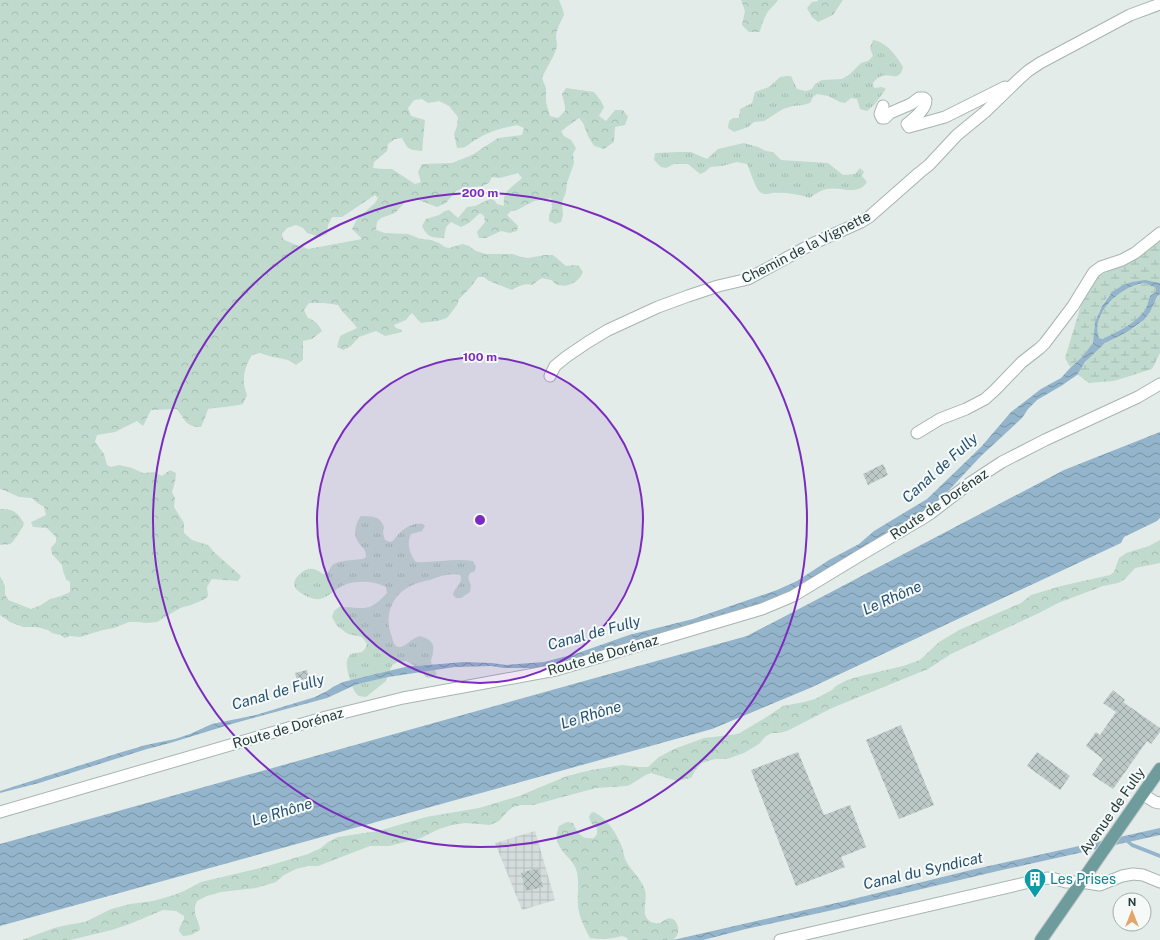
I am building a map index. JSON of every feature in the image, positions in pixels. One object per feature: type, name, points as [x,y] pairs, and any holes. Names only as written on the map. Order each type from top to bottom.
[{"type":"main road","name":"Avenue de Fully","points":[[1081,882],[1160,768]]},
{"type":"main road","points":[[1041,940],[1081,882]]},
{"type":"street","name":"Chemin de la Vignette","points":[[550,376],[555,366],[566,357],[608,330],[658,307],[682,298],[718,286],[748,279],[812,244],[861,222],[869,217],[929,165],[957,135],[985,112],[1028,71],[1040,63],[1130,15],[1160,4]]},
{"type":"street","points":[[883,106],[880,114],[882,118],[885,118],[890,113],[911,104],[919,98],[924,98],[926,100],[926,104],[918,115],[907,124],[909,127],[945,117],[1018,80]]},
{"type":"street","points":[[917,433],[940,419],[972,407],[989,396],[1022,362],[1045,343],[1073,306],[1094,272],[1101,267],[1122,260],[1135,253],[1160,233]]},
{"type":"street","name":"Route de Dorénaz","points":[[0,812],[326,717],[402,698],[556,670],[762,609],[793,596],[920,520],[970,483],[1002,462],[1045,440],[1138,397],[1160,384]]},
{"type":"street","points":[[1142,794],[1160,804]]},
{"type":"street","points":[[780,940],[1048,878],[1055,878],[1066,882],[1081,882],[1100,885],[1122,876],[1133,874],[1143,875],[1160,882]]},
{"type":"shaded area","points":[[535,831],[555,900],[522,910],[495,843]]},
{"type":"green space","points":[[0,0],[559,0],[564,15],[556,36],[556,50],[542,78],[546,88],[546,102],[550,116],[558,118],[565,111],[562,94],[566,88],[594,92],[604,107],[599,116],[606,121],[615,110],[623,110],[628,117],[625,125],[615,127],[614,142],[604,149],[594,146],[579,118],[561,131],[564,136],[571,140],[576,148],[573,154],[574,163],[562,202],[563,215],[561,222],[555,224],[549,221],[549,215],[552,208],[551,198],[534,201],[517,210],[511,211],[507,215],[518,226],[517,231],[510,233],[501,231],[486,238],[479,238],[477,232],[485,222],[484,216],[480,213],[469,223],[461,227],[451,222],[446,227],[444,238],[430,236],[424,230],[422,226],[426,219],[439,215],[445,211],[449,210],[458,218],[467,207],[475,206],[490,199],[494,200],[497,204],[504,206],[506,193],[522,178],[518,173],[500,178],[492,177],[489,183],[483,186],[464,188],[456,191],[446,203],[437,207],[416,199],[406,201],[395,213],[381,218],[377,222],[376,230],[385,233],[408,234],[421,239],[431,240],[449,248],[463,244],[476,251],[486,254],[513,254],[528,258],[553,255],[566,266],[579,266],[583,272],[576,282],[564,286],[542,278],[532,285],[529,284],[519,286],[512,290],[489,281],[484,277],[478,277],[459,299],[457,305],[447,318],[421,323],[412,313],[406,320],[394,325],[396,328],[402,330],[402,332],[385,336],[376,331],[359,337],[351,346],[343,350],[337,347],[340,336],[357,328],[338,305],[309,303],[304,310],[308,318],[313,320],[322,331],[312,339],[303,341],[303,360],[296,365],[288,360],[260,353],[252,355],[244,375],[244,385],[247,395],[243,404],[208,409],[201,427],[192,426],[189,424],[184,420],[177,409],[151,410],[143,426],[137,421],[115,432],[97,435],[95,442],[104,454],[107,465],[111,467],[119,465],[132,468],[143,473],[154,472],[162,476],[170,470],[176,473],[172,492],[175,498],[174,507],[184,523],[184,533],[192,540],[208,545],[241,576],[238,581],[212,579],[207,587],[208,596],[205,599],[180,608],[157,622],[129,622],[114,628],[80,637],[70,636],[65,638],[48,630],[37,627],[23,627],[10,622],[0,615],[0,576],[5,586],[5,594],[8,600],[31,609],[50,599],[70,592],[70,582],[66,579],[62,565],[52,554],[51,548],[56,542],[56,537],[47,528],[33,527],[31,522],[46,515],[44,507],[32,498],[19,497],[0,489]],"holes":[[[422,99],[428,103],[439,101],[449,106],[458,117],[454,134],[457,148],[466,146],[492,132],[517,125],[524,128],[522,135],[498,138],[472,155],[452,163],[422,164],[418,172],[421,182],[415,184],[392,169],[373,168],[374,162],[387,151],[388,144],[395,139],[402,138],[409,148],[422,151],[425,120],[411,116],[408,108],[414,100]],[[375,195],[378,198],[375,203],[357,219],[352,229],[362,239],[308,249],[283,239],[282,234],[287,228],[296,225],[303,228],[307,233],[320,237],[327,234],[328,225],[332,217],[342,217]]]},
{"type":"green space","points":[[741,0],[778,0],[767,13],[760,32],[749,32],[742,25],[745,11]]},
{"type":"green space","points":[[818,0],[843,0],[833,15],[818,22],[812,17],[807,8],[812,2]]},
{"type":"green space","points":[[873,40],[878,41],[887,47],[895,55],[903,67],[898,76],[881,76],[873,83],[874,88],[882,87],[886,89],[874,105],[867,111],[860,109],[857,99],[851,98],[845,103],[828,96],[817,94],[813,97],[810,103],[783,109],[764,121],[754,122],[748,127],[734,132],[728,128],[729,121],[733,118],[739,118],[740,109],[752,103],[755,92],[769,87],[780,77],[791,76],[797,89],[806,91],[812,89],[815,84],[822,80],[842,79],[850,74],[861,63],[868,61],[873,56],[870,48]]},
{"type":"green space","points":[[744,143],[773,152],[781,160],[828,163],[843,175],[855,174],[860,168],[864,172],[862,176],[867,182],[859,189],[827,189],[818,192],[810,198],[787,193],[764,194],[760,192],[756,186],[747,164],[737,162],[722,166],[710,167],[705,172],[700,174],[688,164],[674,164],[666,168],[661,167],[654,160],[655,153],[680,152],[691,152],[707,159],[718,149]]},
{"type":"green space","points":[[1160,236],[1160,283],[1139,281],[1120,288],[1110,294],[1103,303],[1095,323],[1094,340],[1089,350],[1070,367],[1065,358],[1085,292],[1098,276],[1128,263]]},
{"type":"green space","points":[[1145,283],[1156,288],[1156,292],[1149,299],[1147,307],[1138,319],[1103,339],[1099,338],[1097,329],[1099,319],[1110,302],[1127,289]]},
{"type":"green space","points":[[1160,294],[1160,353],[1152,369],[1114,381],[1089,383],[1077,374],[1088,359],[1101,346],[1144,320]]},
{"type":"green space","points":[[0,509],[15,512],[24,523],[10,544],[0,545]]},
{"type":"green space","points":[[361,516],[375,517],[380,520],[384,527],[383,533],[385,540],[390,542],[393,541],[406,528],[414,524],[423,524],[425,526],[422,531],[411,534],[409,541],[410,552],[416,562],[466,560],[473,561],[476,567],[475,571],[470,573],[469,576],[471,585],[470,592],[461,598],[456,598],[453,595],[461,581],[460,575],[452,574],[415,584],[400,593],[395,599],[389,613],[389,629],[393,642],[398,647],[402,647],[420,636],[429,640],[433,646],[431,662],[437,674],[434,677],[426,677],[419,668],[406,661],[398,662],[392,665],[386,681],[366,697],[356,694],[352,686],[347,667],[347,659],[350,655],[364,650],[367,644],[362,637],[348,634],[337,626],[332,617],[334,611],[339,607],[370,607],[381,600],[387,593],[386,587],[371,582],[354,582],[344,585],[326,597],[317,599],[308,597],[301,593],[296,589],[294,584],[297,577],[303,571],[312,569],[325,574],[332,565],[344,561],[363,559],[366,557],[365,551],[357,540],[355,534],[356,524]]},
{"type":"green space","points":[[1160,540],[1160,563],[1135,568],[1125,579],[1118,583],[1103,586],[1058,603],[951,654],[928,669],[832,708],[787,731],[772,733],[766,736],[759,744],[744,753],[727,759],[715,759],[702,763],[696,769],[691,778],[677,781],[651,773],[627,786],[596,788],[533,805],[513,807],[499,821],[490,825],[465,823],[452,825],[439,829],[421,838],[389,846],[370,846],[318,866],[308,866],[296,869],[284,875],[276,882],[256,888],[221,892],[207,896],[197,901],[195,913],[200,930],[191,935],[183,936],[179,931],[184,920],[184,916],[176,911],[163,910],[112,930],[70,940],[22,940],[54,928],[85,922],[111,909],[130,904],[153,901],[174,895],[201,882],[264,867],[308,854],[338,837],[378,831],[426,817],[479,808],[519,796],[567,776],[591,770],[622,765],[648,767],[659,757],[674,749],[704,738],[738,734],[783,706],[815,699],[847,680],[903,666],[920,660],[939,642],[959,630],[1021,603],[1031,595],[1061,586],[1110,575],[1114,572],[1119,558],[1126,553],[1149,546]]},
{"type":"green space","points":[[594,812],[607,822],[614,832],[622,847],[627,863],[645,890],[645,914],[648,920],[656,923],[671,918],[677,924],[678,932],[673,940],[628,940],[622,936],[606,939],[590,938],[582,923],[579,910],[578,877],[576,869],[559,846],[557,832],[559,826],[567,822],[573,823],[578,833],[583,837],[594,838],[597,834],[597,828],[591,823],[589,817],[591,813]]},
{"type":"water","name":"Canal de Fully","points":[[1145,280],[1160,283],[1160,294],[1144,320],[1127,332],[1105,343],[1085,362],[1077,375],[1037,400],[1022,418],[981,456],[936,504],[800,587],[775,600],[556,665],[535,668],[504,668],[491,666],[455,667],[388,677],[362,683],[327,698],[235,723],[39,783],[0,793],[0,791],[122,752],[175,739],[212,724],[256,715],[315,697],[343,682],[405,667],[464,662],[506,665],[544,662],[575,654],[629,635],[693,619],[777,590],[797,581],[829,560],[859,544],[874,531],[927,499],[981,447],[1011,412],[1041,389],[1061,378],[1083,356],[1093,343],[1095,322],[1102,306],[1112,292],[1123,285]],"holes":[[[1145,283],[1156,288],[1156,292],[1150,296],[1147,306],[1134,322],[1103,339],[1099,338],[1097,329],[1099,319],[1110,302],[1127,289],[1136,285]]]},
{"type":"water","name":"Le Rhône","points":[[1160,432],[1160,518],[1157,521],[1124,537],[1121,543],[810,688],[712,729],[0,926],[0,844],[747,636],[1064,470]]},
{"type":"water","name":"Canal du Syndicat","points":[[1160,828],[1160,835],[1002,870],[703,940],[673,940],[845,901],[971,870]]},
{"type":"building","points":[[883,464],[888,475],[868,485],[863,474]]},
{"type":"building","points":[[307,670],[309,678],[297,681],[295,673]]},
{"type":"building","points":[[1113,690],[1125,700],[1123,702],[1160,728],[1160,732],[1151,744],[1147,741],[1113,789],[1092,775],[1103,759],[1086,746],[1096,732],[1100,735],[1116,712],[1103,703]]},
{"type":"building","points":[[901,725],[934,805],[899,819],[866,740]]},
{"type":"building","points":[[798,752],[824,815],[850,805],[866,847],[841,857],[845,867],[796,886],[751,770]]},
{"type":"building","points":[[1037,752],[1070,776],[1060,790],[1027,766]]},
{"type":"building","points":[[538,868],[543,887],[526,891],[521,873]]},
{"type":"waterway","points":[[1125,839],[1132,845],[1160,856]]},
{"type":"place","name":"Les Prises","points":[[1035,898]]}]
